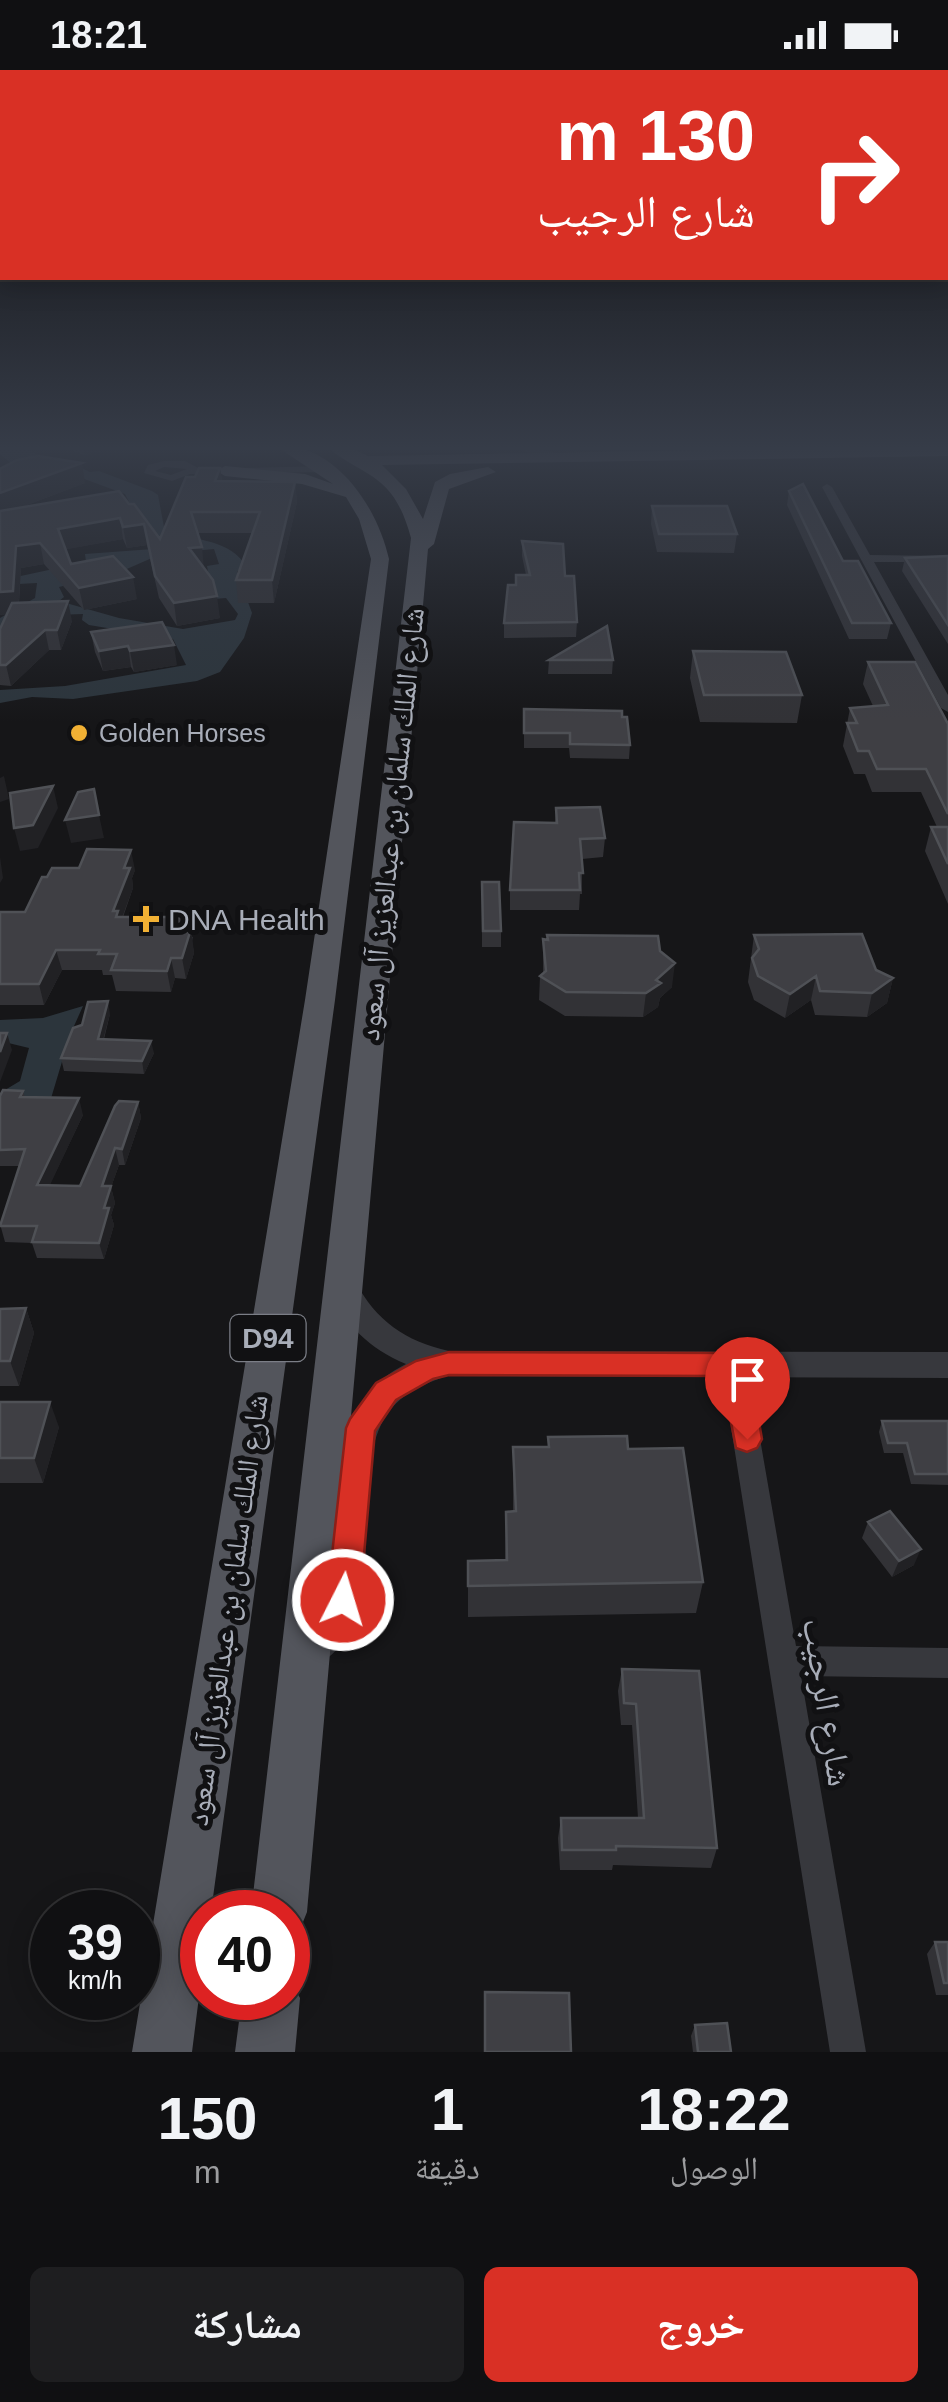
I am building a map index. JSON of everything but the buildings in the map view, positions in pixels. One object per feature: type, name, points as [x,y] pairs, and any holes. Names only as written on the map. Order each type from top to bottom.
[{"type":"main road","name":"شارع الملك سلمان بن عبدالعزيز آل سعود","points":[[162,2052],[320,1000],[380,559],[373,537]]},
{"type":"main road","points":[[404,537],[416,583]]},
{"type":"main road","points":[[416,583],[428,537]]},
{"type":"main road","name":"شارع الملك سلمان بن عبدالعزيز آل سعود","points":[[282,1890],[416,583]]},
{"type":"main road","points":[[350,772],[386,754],[399,738]]},
{"type":"main road","points":[[265,2052],[269,2020]]},
{"type":"street","points":[[855,537],[948,708]]},
{"type":"street","points":[[867,560],[937,562]]},
{"type":"street","points":[[342,1286],[362,1322],[379,1337],[411,1354],[449,1364]]},
{"type":"street","points":[[306,1653],[336,1620],[343,1600],[361,1428],[371,1409],[395,1385],[426,1369],[449,1364],[948,1365]]},
{"type":"street","name":"شارع الرجيب","points":[[734,1364],[848,2052]]},
{"type":"street","points":[[784,1662],[948,1663]]},
{"type":"shaded area","points":[[147,537],[191,537],[227,548],[244,563],[237,572],[252,613],[244,638],[220,672],[197,681],[73,699],[32,697],[0,703],[0,690],[65,686],[186,665],[173,639],[89,625],[82,620],[83,614],[26,616],[0,636],[0,618],[35,598],[37,583],[0,585],[16,577],[86,562],[85,554],[153,549]],"holes":[[[214,549],[219,564],[207,566],[213,599],[226,598],[238,614],[235,620],[183,629],[119,618],[59,601],[64,597],[59,587],[120,572],[161,554]]]},
{"type":"shaded area","points":[[83,1006],[49,1105],[0,1107],[0,1093],[20,1081],[29,1048],[0,1041],[0,1020],[43,1018]]},
{"type":"place","name":"Golden Horses","points":[[79,733]]},
{"type":"place","name":"DNA Health","points":[[146,919]]},
{"type":"route","points":[[343,1600],[361,1428],[386,1392],[404,1378],[426,1369],[449,1364],[734,1364],[747,1439]]}]
